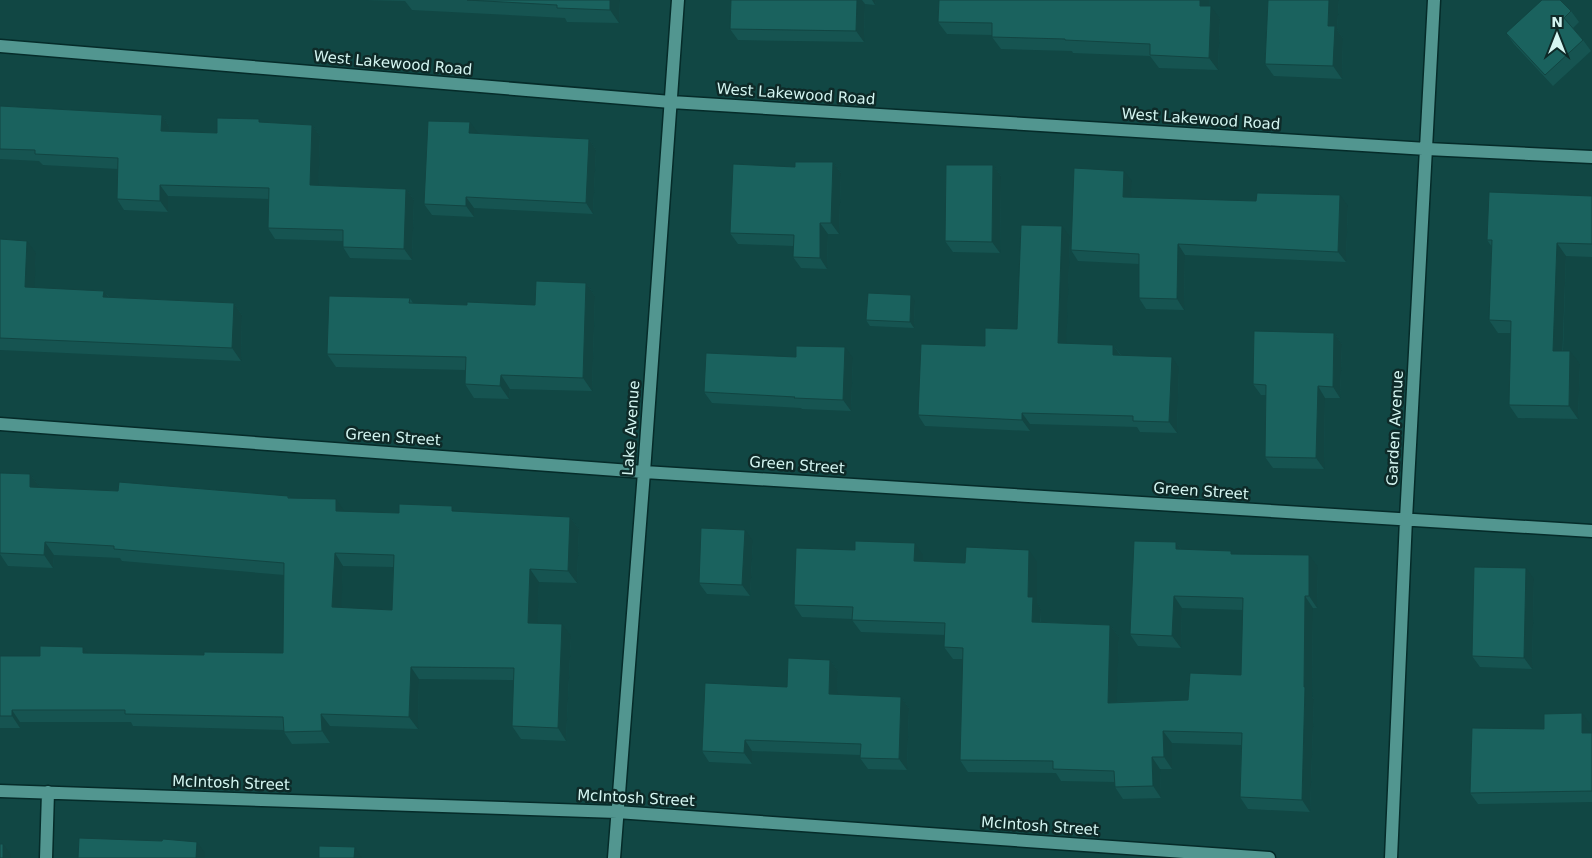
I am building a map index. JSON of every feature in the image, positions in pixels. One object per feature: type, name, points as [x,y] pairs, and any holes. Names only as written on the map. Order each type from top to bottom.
[{"type":"street","name":"Lake Avenue","points":[[614,858],[678,0]]},
{"type":"street","name":"Garden Avenue","points":[[1391,858],[1406,519],[1434,0]]},
{"type":"street","name":"West Lakewood Road","points":[[0,46],[671,102],[1427,149],[1592,157]]},
{"type":"street","name":"Green Street","points":[[0,424],[644,472],[1592,530]]},
{"type":"street","name":"McIntosh Street","points":[[0,791],[617,812],[1269,858]]},
{"type":"street","points":[[46,858],[48,792]]},
{"type":"building","points":[[467,0],[610,0],[610,10],[557,8],[557,5]]},
{"type":"building","points":[[731,0],[857,0],[856,31],[730,29]]},
{"type":"building","points":[[939,0],[1200,0],[1200,6],[1211,6],[1209,58],[1150,55],[1150,44],[992,37],[992,23],[938,22]]},
{"type":"building","points":[[1268,0],[1329,0],[1328,26],[1335,26],[1333,66],[1265,64]]},
{"type":"building","points":[[1542,0],[1560,0],[1571,11],[1564,18],[1583,40],[1545,75],[1506,33]]},
{"type":"building","points":[[0,106],[162,115],[161,131],[217,133],[217,118],[259,119],[259,122],[312,125],[310,185],[406,189],[404,249],[343,247],[343,230],[268,228],[269,188],[160,185],[160,201],[117,199],[118,158],[35,154],[35,150],[0,149]]},
{"type":"building","points":[[428,121],[470,122],[469,133],[589,139],[586,203],[466,197],[466,206],[424,204]]},
{"type":"building","points":[[795,162],[833,162],[831,223],[820,223],[820,258],[793,257],[794,235],[730,233],[733,164],[795,167]]},
{"type":"building","points":[[946,165],[993,165],[992,242],[945,241]]},
{"type":"building","points":[[1074,168],[1124,171],[1123,197],[1256,201],[1257,193],[1340,195],[1338,252],[1178,244],[1177,299],[1139,298],[1139,254],[1071,250]]},
{"type":"building","points":[[1489,192],[1592,196],[1592,244],[1557,243],[1553,351],[1570,351],[1569,406],[1509,405],[1511,321],[1489,320],[1492,240],[1487,240]]},
{"type":"building","points":[[1021,225],[1062,226],[1058,343],[1113,345],[1113,355],[1172,357],[1169,422],[1133,421],[1133,416],[1022,413],[1022,420],[918,415],[921,344],[985,346],[985,328],[1017,329]]},
{"type":"building","points":[[0,239],[27,241],[25,287],[104,291],[103,297],[234,303],[232,348],[0,338]]},
{"type":"building","points":[[536,281],[586,283],[583,378],[501,375],[500,386],[465,384],[466,357],[327,354],[329,296],[410,298],[409,303],[467,305],[467,302],[535,305]]},
{"type":"building","points":[[868,293],[911,295],[910,322],[866,320]]},
{"type":"building","points":[[1254,331],[1334,333],[1333,387],[1318,386],[1316,458],[1265,457],[1266,385],[1253,384]]},
{"type":"building","points":[[796,346],[845,347],[843,400],[704,392],[706,353],[796,357]]},
{"type":"building","points":[[0,473],[30,474],[30,487],[118,491],[119,482],[288,496],[288,498],[336,499],[336,511],[399,513],[399,504],[452,506],[452,511],[570,517],[568,571],[530,569],[528,623],[562,624],[558,728],[512,726],[514,668],[411,667],[409,717],[321,714],[322,731],[284,732],[283,717],[125,714],[125,710],[12,710],[12,716],[0,716],[0,656],[40,656],[40,646],[83,647],[83,653],[204,655],[204,652],[283,653],[284,563],[114,549],[114,546],[45,542],[44,555],[0,553]],"holes":[[[335,553],[394,555],[392,610],[332,607]]]},
{"type":"building","points":[[701,528],[745,530],[742,585],[699,583]]},
{"type":"building","points":[[855,541],[915,543],[914,561],[965,563],[966,547],[1029,550],[1028,597],[1033,597],[1032,622],[1110,625],[1108,703],[1188,700],[1190,673],[1241,675],[1243,598],[1174,596],[1172,636],[1130,634],[1134,541],[1176,542],[1176,549],[1231,551],[1231,554],[1309,555],[1309,596],[1305,596],[1302,800],[1240,797],[1242,733],[1163,731],[1164,757],[1152,757],[1153,786],[1115,787],[1114,771],[1053,769],[1053,761],[960,760],[963,648],[944,647],[945,623],[852,620],[853,607],[794,605],[796,548],[855,550]]},
{"type":"building","points":[[1474,567],[1526,568],[1524,658],[1472,656]]},
{"type":"building","points":[[788,658],[830,660],[829,694],[901,697],[899,759],[860,758],[861,744],[745,740],[744,753],[702,751],[705,683],[787,687]]},
{"type":"building","points":[[1582,713],[1582,733],[1592,733],[1592,791],[1470,793],[1472,728],[1544,729],[1544,714]]},
{"type":"building","points":[[79,838],[162,841],[163,839],[197,842],[196,858],[78,858]]},
{"type":"building","points":[[0,844],[3,844],[3,858],[0,858]]},
{"type":"building","points":[[319,846],[355,847],[354,858],[319,858]]}]
